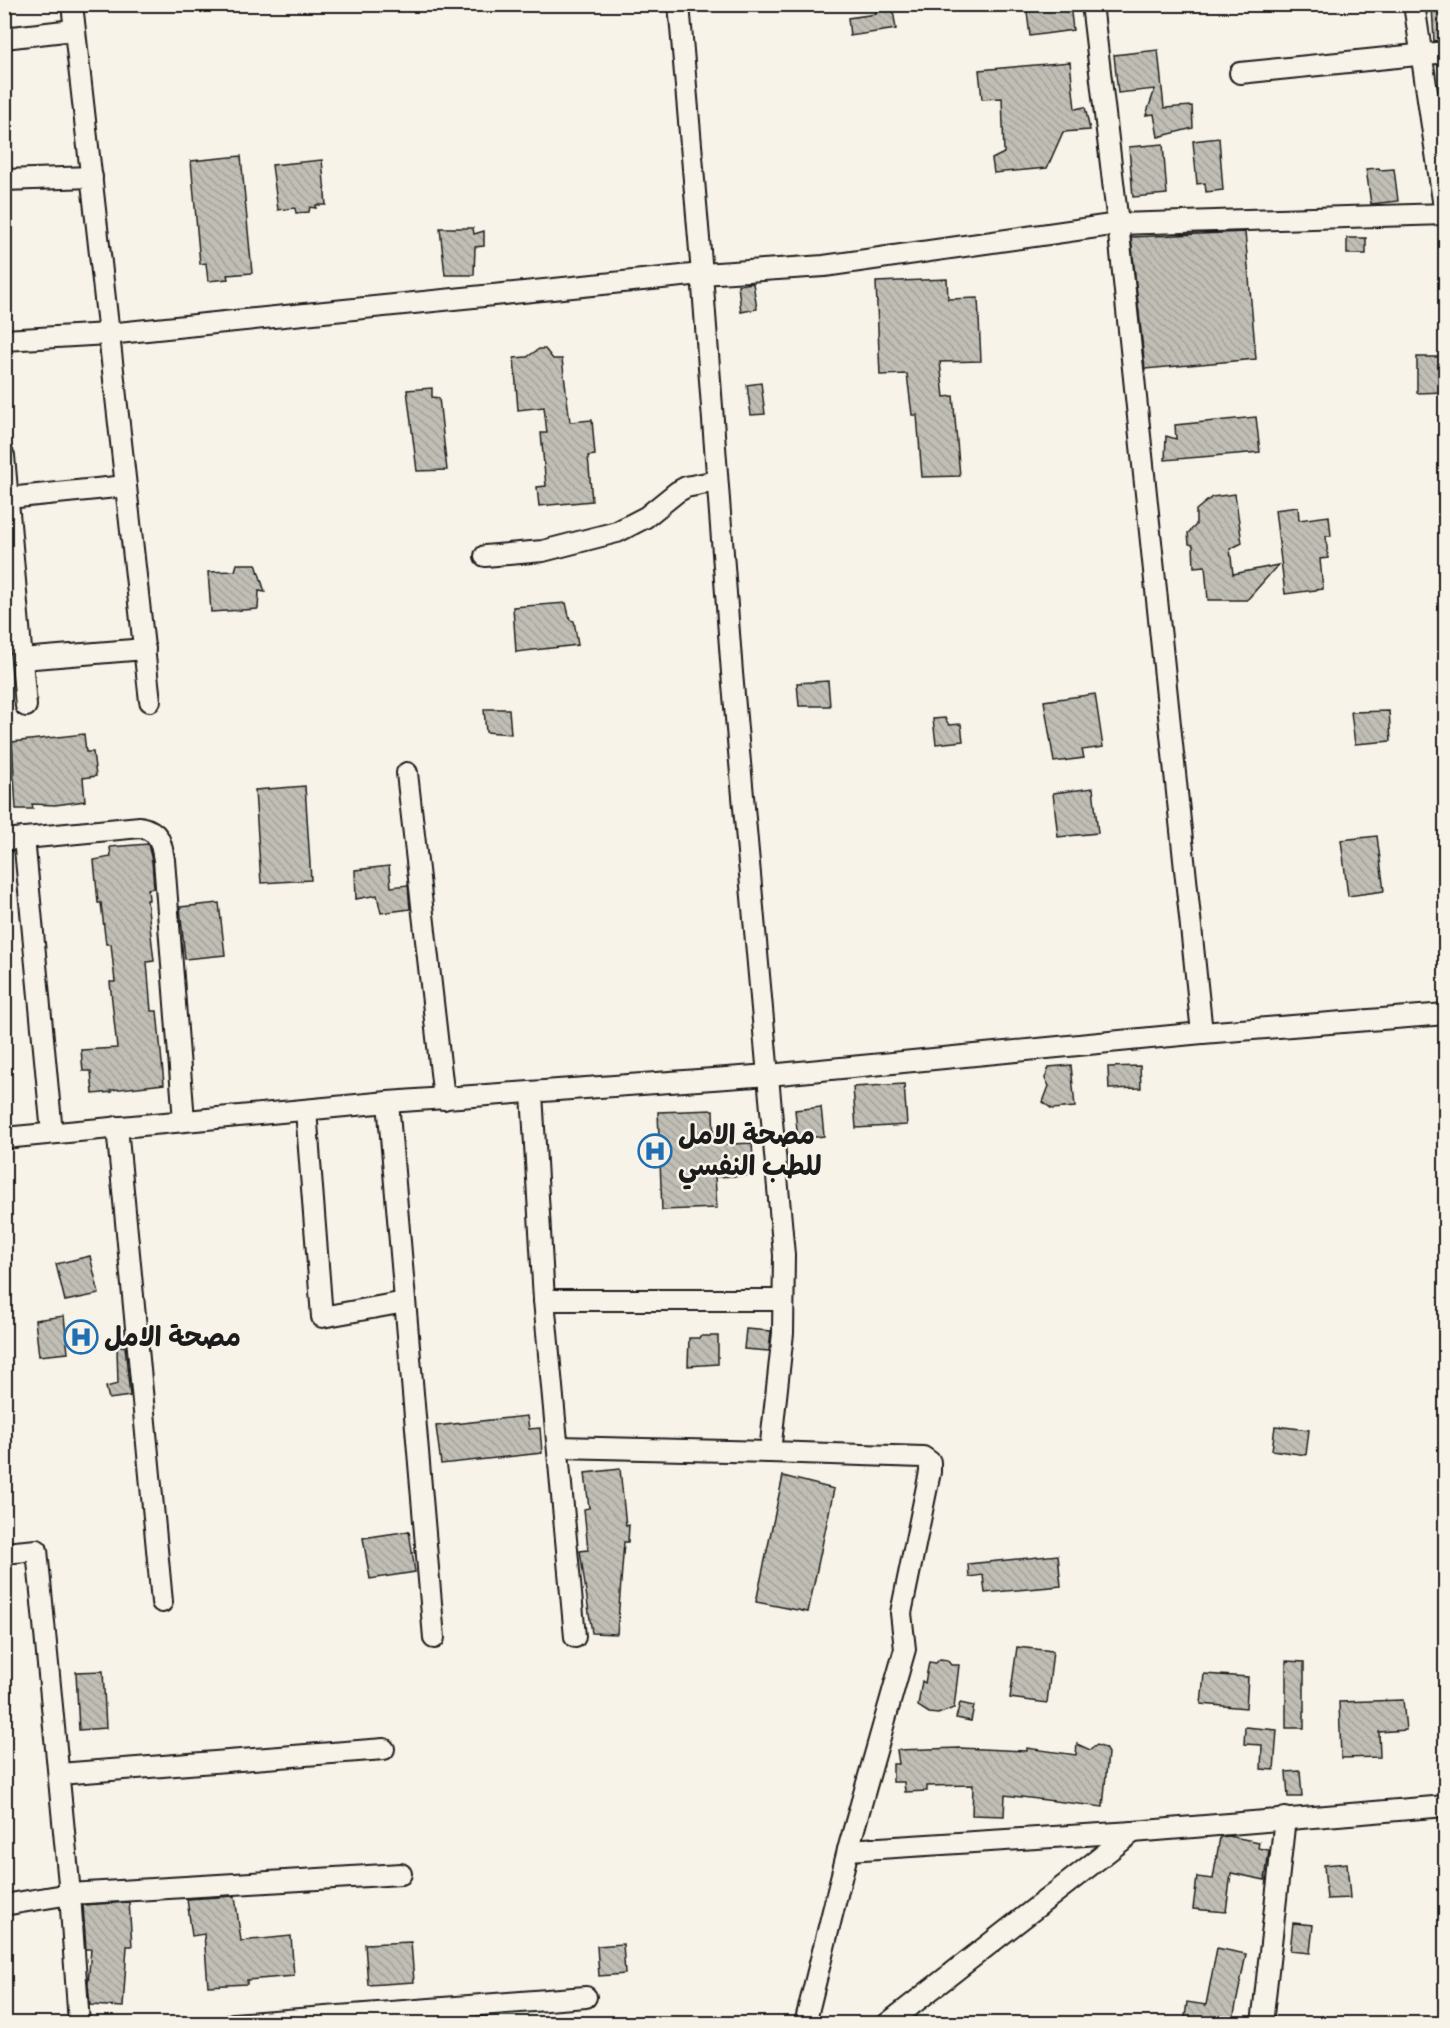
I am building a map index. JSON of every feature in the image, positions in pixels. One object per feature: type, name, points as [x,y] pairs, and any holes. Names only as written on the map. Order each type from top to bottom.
[{"type":"street","points":[[72,4],[73,30],[92,177],[150,701]]},
{"type":"street","points":[[679,4],[733,685],[784,1255],[783,1334],[770,1452]]},
{"type":"street","points":[[1092,4],[1118,224],[1202,1033]]},
{"type":"street","points":[[4,340],[108,334],[702,274],[824,267],[1118,224],[1445,214],[1414,4]]},
{"type":"street","points":[[4,38],[73,30]]},
{"type":"street","points":[[1240,73],[1446,52]]},
{"type":"street","points":[[4,180],[92,177]]},
{"type":"street","points":[[4,456],[26,706]]},
{"type":"street","points":[[485,556],[543,551],[617,532],[646,517],[686,487],[717,481]]},
{"type":"street","points":[[8,498],[126,486]]},
{"type":"street","points":[[22,659],[145,649]]},
{"type":"street","points":[[407,773],[444,1099]]},
{"type":"street","points":[[4,840],[140,826],[151,829],[160,841],[164,860],[184,1121]]},
{"type":"street","points":[[24,838],[52,1133]]},
{"type":"street","points":[[4,1138],[388,1102],[769,1075],[1202,1033],[1446,1014]]},
{"type":"street","points":[[531,1093],[544,1300],[575,1637]]},
{"type":"street","points":[[388,1102],[434,1638]]},
{"type":"street","points":[[306,1110],[322,1317],[405,1302]]},
{"type":"street","points":[[117,1127],[162,1602]]},
{"type":"street","points":[[544,1300],[783,1300]]},
{"type":"street","points":[[558,1447],[923,1457],[930,1462],[930,1472],[901,1613],[905,1649],[848,1850],[805,2024]]},
{"type":"street","points":[[4,1553],[37,1550],[70,1894],[79,2024]]},
{"type":"street","points":[[59,1774],[384,1749]]},
{"type":"street","points":[[848,1850],[1133,1832],[1446,1806]]},
{"type":"street","points":[[1262,2024],[1285,1818]]},
{"type":"street","points":[[887,2024],[1133,1832]]},
{"type":"street","points":[[4,1905],[70,1894],[401,1874]]},
{"type":"street","points":[[233,2024],[586,1997]]},
{"type":"building","points":[[875,4],[892,4],[896,29],[850,36],[848,18],[876,14]]},
{"type":"building","points":[[1026,4],[1070,4],[1073,30],[1030,36]]},
{"type":"building","points":[[1446,5],[1446,40],[1434,41],[1432,6]]},
{"type":"building","points":[[1158,50],[1164,108],[1192,106],[1193,128],[1158,137],[1154,114],[1146,115],[1155,89],[1118,93],[1114,55]]},
{"type":"building","points":[[1070,62],[1075,109],[1085,107],[1090,130],[1063,132],[1047,168],[994,173],[992,159],[1004,153],[1002,98],[982,99],[979,70]]},
{"type":"building","points":[[1219,138],[1223,190],[1206,192],[1205,183],[1197,184],[1193,141]]},
{"type":"building","points":[[1163,144],[1167,194],[1133,197],[1129,147]]},
{"type":"building","points":[[241,156],[252,273],[227,275],[228,279],[208,281],[206,263],[200,264],[191,161]]},
{"type":"building","points":[[322,160],[326,205],[310,207],[309,212],[296,213],[295,208],[278,210],[272,165]]},
{"type":"building","points":[[1379,168],[1380,170],[1394,169],[1398,201],[1371,204],[1366,169]]},
{"type":"building","points":[[440,228],[473,228],[474,234],[484,231],[484,246],[475,247],[474,275],[445,275]]},
{"type":"building","points":[[1245,232],[1256,359],[1145,369],[1131,237]]},
{"type":"building","points":[[1347,238],[1366,238],[1366,254],[1347,254]]},
{"type":"building","points":[[947,279],[948,299],[978,298],[981,361],[940,362],[944,397],[953,396],[960,476],[922,477],[917,415],[912,415],[907,374],[880,375],[876,282]]},
{"type":"building","points":[[753,283],[757,309],[741,312],[738,285]]},
{"type":"building","points":[[539,349],[545,349],[553,359],[562,359],[570,422],[592,420],[595,455],[588,456],[592,501],[539,506],[537,487],[546,486],[541,433],[547,433],[544,407],[518,410],[514,358],[527,357]]},
{"type":"building","points":[[1446,354],[1446,392],[1417,393],[1417,357],[1436,357]]},
{"type":"building","points":[[761,383],[765,414],[751,415],[747,385]]},
{"type":"building","points":[[432,388],[432,397],[439,398],[447,470],[417,471],[407,390]]},
{"type":"building","points":[[1256,417],[1260,452],[1165,460],[1166,436],[1176,439],[1175,425]]},
{"type":"building","points":[[1235,494],[1242,543],[1230,549],[1233,574],[1278,565],[1247,600],[1208,600],[1205,566],[1194,567],[1193,545],[1189,544],[1188,533],[1196,525],[1196,510],[1212,497]]},
{"type":"building","points":[[1298,507],[1299,520],[1329,516],[1331,536],[1326,536],[1328,558],[1320,559],[1323,589],[1285,594],[1275,510]]},
{"type":"building","points":[[237,564],[256,564],[265,592],[259,591],[258,609],[211,612],[208,572],[235,571]]},
{"type":"building","points":[[566,603],[570,620],[574,621],[578,645],[516,652],[513,607]]},
{"type":"building","points":[[828,681],[830,706],[799,706],[797,683]]},
{"type":"building","points":[[1095,694],[1103,747],[1082,750],[1084,758],[1054,762],[1044,701]]},
{"type":"building","points":[[484,709],[509,709],[511,734],[486,732]]},
{"type":"building","points":[[1389,711],[1391,741],[1355,744],[1351,712]]},
{"type":"building","points":[[945,718],[949,725],[961,724],[963,741],[936,744],[933,719]]},
{"type":"building","points":[[84,734],[86,752],[93,752],[96,776],[83,778],[85,801],[55,805],[32,804],[33,809],[16,809],[12,742]]},
{"type":"building","points":[[305,786],[311,880],[261,883],[255,790]]},
{"type":"building","points":[[1093,788],[1098,833],[1058,837],[1053,793]]},
{"type":"building","points":[[1377,836],[1384,891],[1348,896],[1341,840]]},
{"type":"building","points":[[148,844],[154,888],[148,889],[149,900],[147,900],[154,961],[147,962],[151,1011],[157,1011],[164,1084],[93,1094],[91,1071],[83,1071],[81,1050],[117,1048],[110,982],[115,982],[111,944],[106,944],[101,903],[98,903],[94,860],[111,857],[110,847]]},
{"type":"building","points":[[389,866],[391,887],[408,885],[410,909],[381,913],[377,895],[356,899],[355,870]]},
{"type":"building","points":[[219,903],[225,955],[185,959],[180,907]]},
{"type":"building","points":[[1071,1065],[1075,1107],[1052,1109],[1043,1102],[1049,1086],[1045,1078],[1049,1067]]},
{"type":"building","points":[[1140,1066],[1141,1088],[1109,1089],[1108,1067]]},
{"type":"building","points":[[904,1084],[907,1125],[856,1128],[853,1087]]},
{"type":"building","points":[[821,1107],[824,1136],[798,1139],[795,1110]]},
{"type":"building","points":[[713,1110],[714,1145],[752,1143],[754,1175],[715,1177],[717,1208],[662,1210],[658,1112]]},
{"type":"building","points":[[90,1256],[99,1294],[65,1301],[56,1264]]},
{"type":"building","points":[[64,1316],[68,1353],[39,1356],[35,1320]]},
{"type":"building","points":[[746,1329],[771,1331],[769,1351],[744,1349]]},
{"type":"building","points":[[718,1336],[718,1364],[688,1366],[689,1338]]},
{"type":"building","points":[[125,1346],[130,1396],[109,1399],[106,1387],[118,1384],[117,1347]]},
{"type":"building","points":[[527,1416],[529,1429],[540,1428],[542,1453],[441,1464],[436,1426]]},
{"type":"building","points":[[1275,1426],[1309,1430],[1306,1455],[1272,1450]]},
{"type":"building","points":[[620,1469],[626,1526],[629,1525],[628,1542],[624,1542],[617,1634],[592,1633],[580,1551],[588,1550],[584,1509],[589,1508],[585,1473]]},
{"type":"building","points":[[783,1476],[834,1489],[808,1612],[756,1602]]},
{"type":"building","points":[[409,1531],[415,1572],[370,1579],[363,1538]]},
{"type":"building","points":[[1058,1555],[1061,1586],[985,1593],[983,1575],[969,1577],[968,1564]]},
{"type":"building","points":[[1017,1647],[1053,1651],[1047,1703],[1010,1698]]},
{"type":"building","points":[[940,1659],[947,1660],[951,1665],[959,1665],[954,1708],[938,1714],[929,1713],[918,1706],[922,1681],[925,1683],[929,1662],[936,1663]]},
{"type":"building","points":[[1286,1661],[1304,1662],[1304,1728],[1286,1728]]},
{"type":"building","points":[[103,1671],[106,1728],[79,1730],[76,1672]]},
{"type":"building","points":[[1204,1674],[1248,1677],[1246,1708],[1201,1704]]},
{"type":"building","points":[[1403,1700],[1406,1730],[1379,1732],[1380,1757],[1341,1758],[1339,1702]]},
{"type":"building","points":[[960,1703],[974,1706],[971,1721],[956,1718]]},
{"type":"building","points":[[1245,1727],[1277,1730],[1274,1770],[1261,1769],[1262,1745],[1244,1744]]},
{"type":"building","points":[[1077,1744],[1090,1750],[1097,1745],[1105,1748],[1108,1753],[1103,1807],[1005,1795],[1004,1816],[972,1815],[973,1785],[927,1786],[927,1791],[905,1792],[904,1782],[893,1782],[893,1764],[899,1764],[897,1750],[960,1748],[1027,1751],[1027,1748],[1076,1755]]},
{"type":"building","points":[[1300,1771],[1302,1797],[1288,1797],[1286,1772]]},
{"type":"building","points":[[1228,1836],[1259,1842],[1258,1848],[1269,1850],[1265,1880],[1231,1873],[1226,1912],[1193,1909],[1197,1877],[1213,1879],[1220,1837]]},
{"type":"building","points":[[1347,1863],[1350,1898],[1327,1899],[1324,1865]]},
{"type":"building","points":[[235,1896],[241,1941],[291,1936],[294,1976],[247,1980],[247,1984],[208,1986],[204,1934],[192,1936],[187,1899]]},
{"type":"building","points":[[129,1902],[132,1946],[127,1946],[123,2007],[90,2005],[88,1984],[91,1949],[86,1949],[83,1905]]},
{"type":"building","points":[[1293,1923],[1313,1925],[1310,1953],[1290,1951]]},
{"type":"building","points":[[411,1942],[414,1982],[368,1985],[365,1944]]},
{"type":"building","points":[[623,1944],[625,1974],[599,1976],[597,1946]]},
{"type":"building","points":[[1217,1948],[1246,1954],[1232,2024],[1184,2024],[1187,2002],[1206,2005]]},
{"type":"place","name":"مصحة الامل للطب النفسي","points":[[655,1151]]},
{"type":"place","name":"مصحة الامل","points":[[81,1337]]}]
